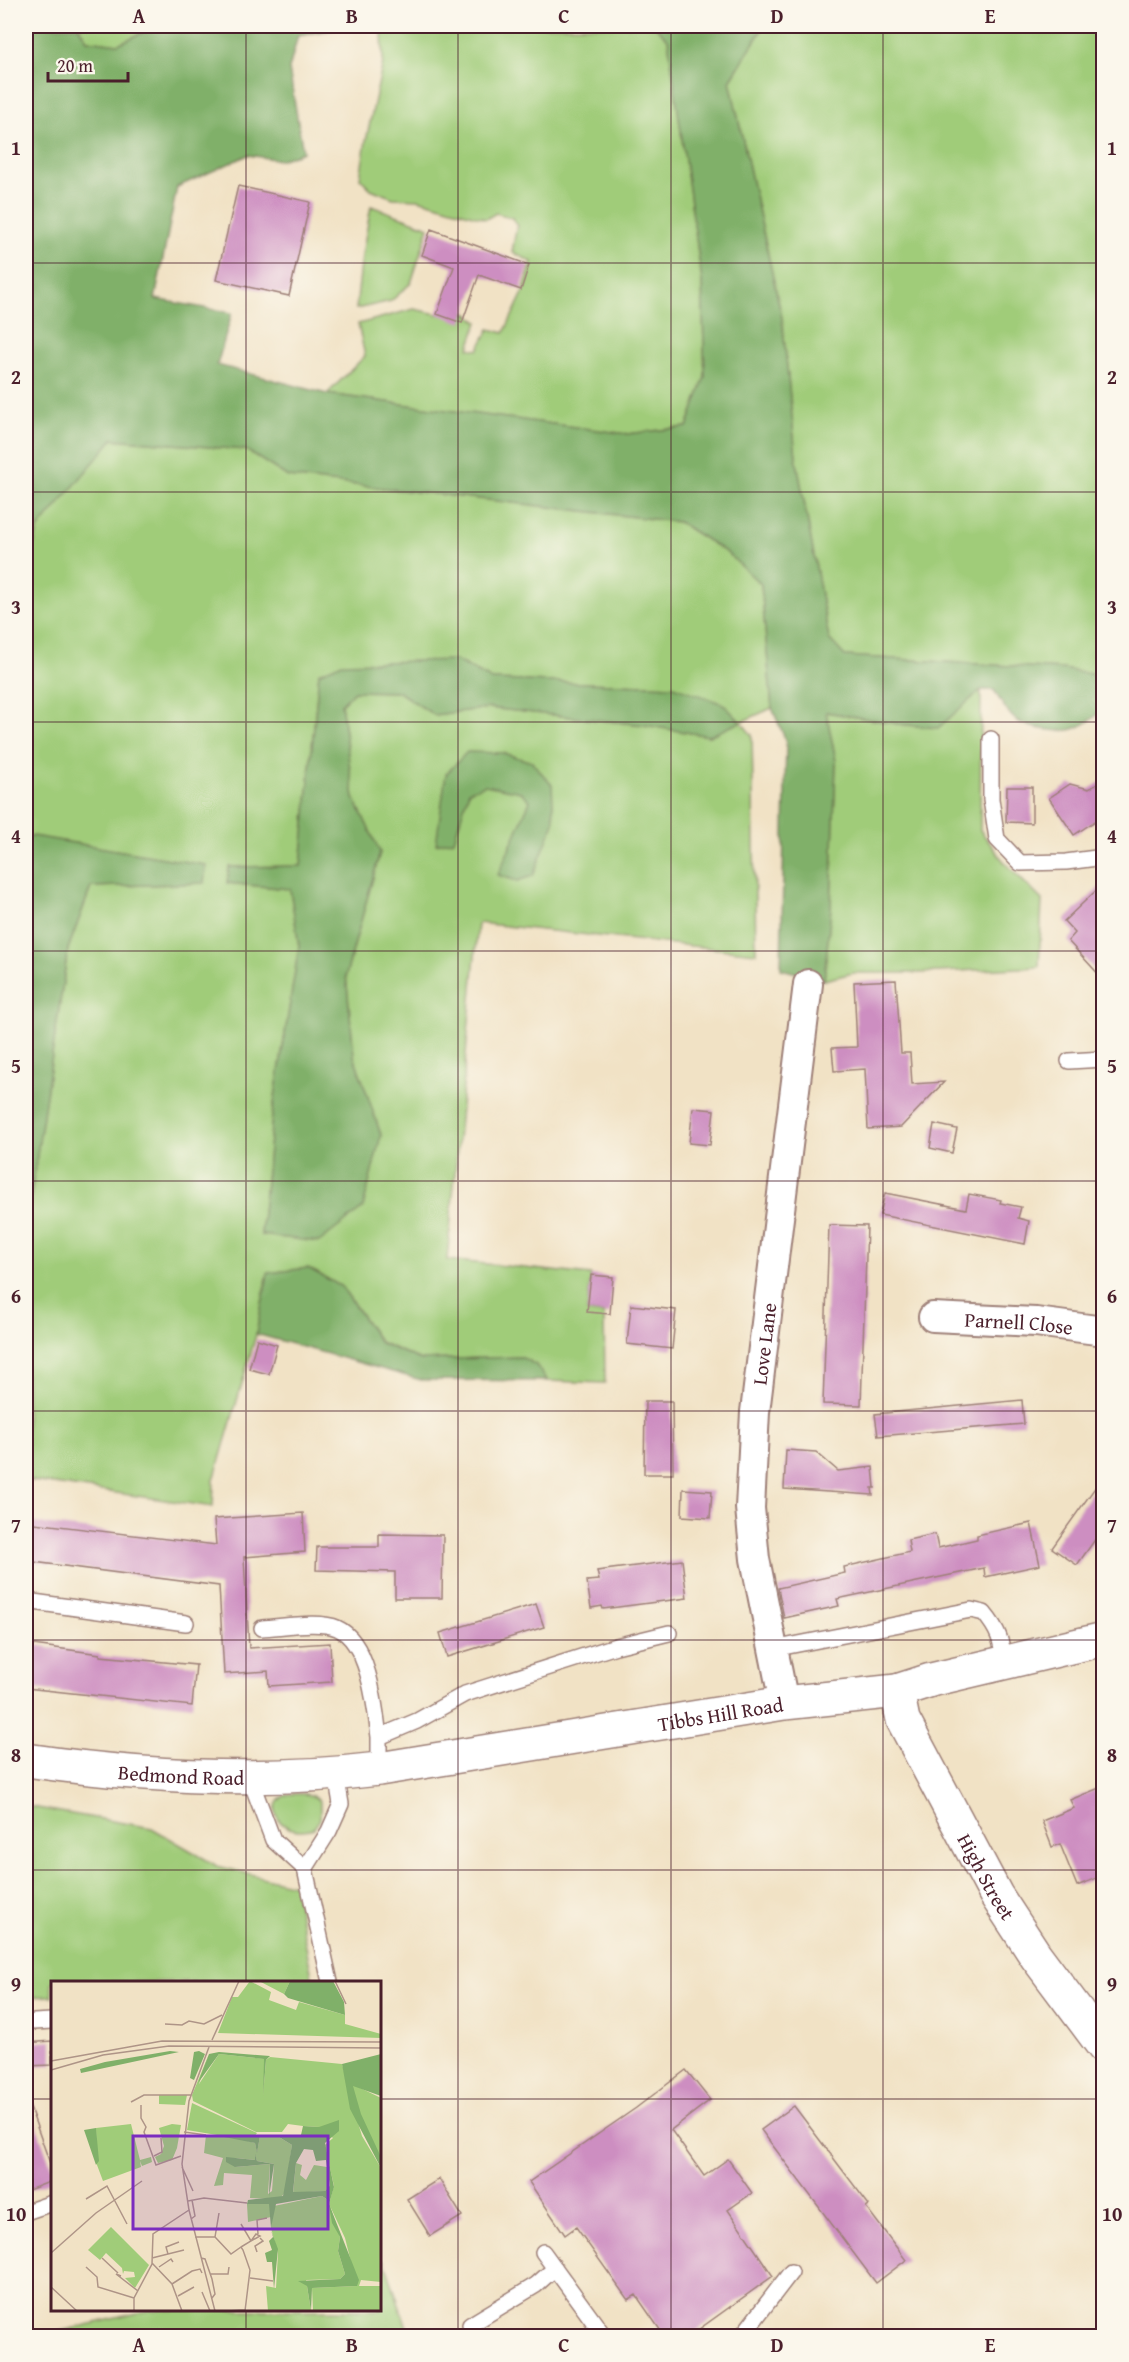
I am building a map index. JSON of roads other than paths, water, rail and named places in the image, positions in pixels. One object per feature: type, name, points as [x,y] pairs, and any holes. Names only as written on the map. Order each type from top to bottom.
[{"type":"street","name":"Love Lane","points":[[784,1703],[755,1559],[750,1508],[755,1423],[808,984]]},
{"type":"street","name":"Parnell Close","points":[[933,1317],[1036,1322],[1104,1331]]},
{"type":"street","name":"Tibbs Hill Road","points":[[336,1774],[784,1703],[897,1690],[1104,1639]]},
{"type":"street","name":"High Street","points":[[897,1690],[903,1720],[996,1895],[1036,1956],[1104,2047]]},
{"type":"street","name":"Bedmond Road","points":[[26,1760],[153,1775],[336,1774]]},
{"type":"lane","points":[[991,739],[991,799],[997,839],[1020,863],[1066,862],[1104,857]]},
{"type":"lane","points":[[1069,1061],[1104,1059]]},
{"type":"lane","points":[[26,1601],[186,1623]]},
{"type":"lane","points":[[773,1649],[971,1610],[984,1613],[996,1627],[1001,1637],[1005,1663]]},
{"type":"lane","points":[[262,1628],[323,1625],[336,1627],[349,1636],[366,1667],[374,1700],[379,1737],[379,1769]]},
{"type":"lane","points":[[379,1737],[417,1721],[465,1694],[616,1646],[669,1633]]},
{"type":"lane","points":[[305,1869],[329,1831],[341,1804],[336,1774]]},
{"type":"lane","points":[[249,1776],[273,1840],[305,1869],[330,1981]]},
{"type":"lane","points":[[34,2022],[51,2021]]},
{"type":"lane","points":[[26,2212],[51,2203]]},
{"type":"lane","points":[[543,2252],[604,2337]]},
{"type":"lane","points":[[470,2325],[536,2285],[555,2268]]},
{"type":"lane","points":[[742,2337],[791,2272]]}]
